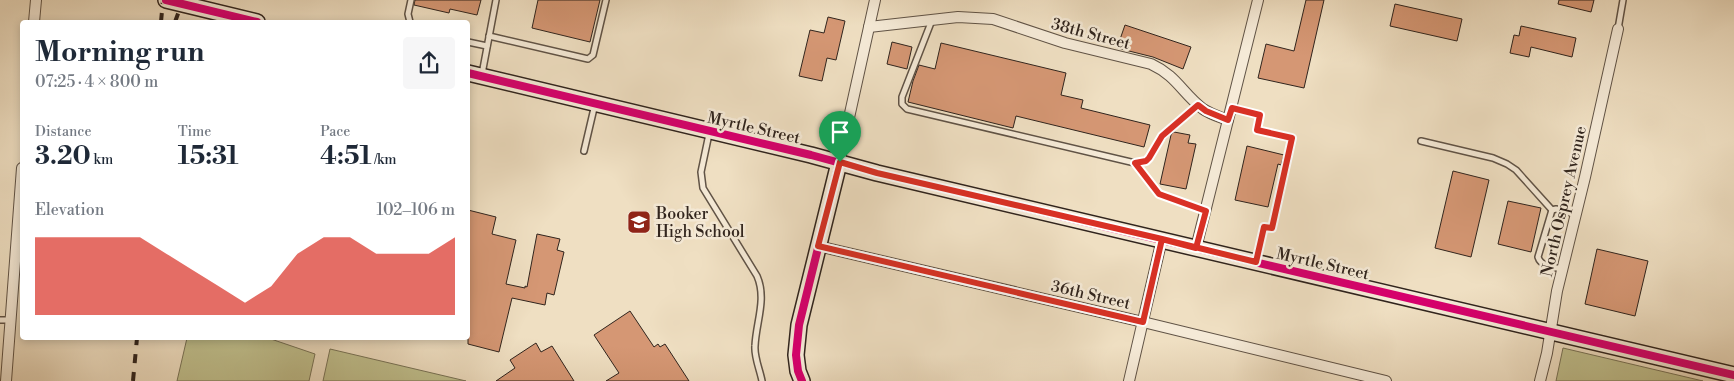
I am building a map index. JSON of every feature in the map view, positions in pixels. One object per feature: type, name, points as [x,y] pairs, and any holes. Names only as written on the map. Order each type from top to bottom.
[{"type":"street","points":[[34,20],[36,0]]},
{"type":"street","points":[[166,0],[249,20]]},
{"type":"street","points":[[802,381],[798,371],[796,354],[799,324],[840,162],[875,0]]},
{"type":"street","points":[[1196,248],[1258,0]]},
{"type":"street","name":"38th Street","points":[[869,27],[958,18],[993,19],[1065,43],[1152,64],[1174,78],[1198,105],[1206,111],[1228,120]]},
{"type":"street","name":"North Osprey Avenue","points":[[1540,381],[1563,269],[1618,29]]},
{"type":"street","name":"Myrtle Street","points":[[474,75],[840,162],[886,175],[1734,375]]},
{"type":"street","points":[[6,381],[5,320],[20,186]]},
{"type":"street","points":[[1129,381],[1162,239]]},
{"type":"street","name":"36th Street","points":[[818,246],[1386,381]]},
{"type":"lane","points":[[410,20],[408,14],[411,0]]},
{"type":"lane","points":[[474,75],[487,46],[496,0]]},
{"type":"lane","points":[[489,36],[588,59],[593,55],[606,0]]},
{"type":"lane","points":[[1618,29],[1623,0]]},
{"type":"lane","points":[[932,20],[901,101],[904,106],[931,115],[1135,163],[1146,161],[1162,136],[1198,105]]},
{"type":"lane","points":[[470,42],[487,46]]},
{"type":"lane","points":[[584,151],[595,104]]},
{"type":"lane","points":[[1232,108],[1260,115],[1257,130],[1292,138],[1272,228],[1264,227],[1256,262]]},
{"type":"lane","points":[[710,131],[702,172],[703,188],[757,276],[761,286],[762,297],[755,348],[762,381]]},
{"type":"lane","points":[[1421,141],[1493,158],[1507,164],[1516,170],[1552,210]]},
{"type":"lane","points":[[1135,163],[1159,194],[1206,211]]},
{"type":"lane","points":[[1552,210],[1556,209],[1576,214]]},
{"type":"lane","points":[[1552,210],[1538,260],[1544,264],[1563,269]]},
{"type":"green space","points":[[187,340],[274,340],[315,354],[309,381],[177,381]]},
{"type":"green space","points":[[1563,348],[1703,381],[1556,381]]},
{"type":"green space","points":[[330,349],[466,381],[323,381]]},
{"type":"building","points":[[415,0],[481,0],[477,15],[450,9],[449,13],[414,5]]},
{"type":"building","points":[[538,0],[600,0],[590,42],[532,28]]},
{"type":"building","points":[[1306,0],[1324,0],[1304,88],[1258,78],[1266,44],[1294,51]]},
{"type":"building","points":[[1559,0],[1594,0],[1591,12],[1558,4]]},
{"type":"building","points":[[1395,4],[1462,19],[1457,41],[1390,26]]},
{"type":"building","points":[[828,17],[845,21],[836,60],[827,58],[822,81],[799,76],[810,30],[824,33]]},
{"type":"building","points":[[1125,25],[1191,47],[1183,69],[1153,57],[1117,48]]},
{"type":"building","points":[[1521,26],[1576,38],[1572,57],[1531,47],[1529,57],[1510,53],[1514,35],[1519,36]]},
{"type":"building","points":[[892,42],[912,47],[907,69],[887,64]]},
{"type":"building","points":[[941,43],[1066,73],[1061,95],[1083,100],[1081,108],[1150,125],[1144,147],[1016,116],[1013,128],[908,102],[919,65],[935,69]]},
{"type":"building","points":[[1174,132],[1190,135],[1188,143],[1196,144],[1186,189],[1160,184],[1171,135]]},
{"type":"building","points":[[1247,146],[1284,155],[1281,165],[1278,164],[1268,207],[1235,200]]},
{"type":"building","points":[[1453,171],[1489,180],[1471,257],[1435,248]]},
{"type":"building","points":[[1508,201],[1541,208],[1531,252],[1498,244]]},
{"type":"building","points":[[470,210],[496,217],[492,234],[516,240],[506,284],[527,287],[537,234],[560,239],[557,250],[564,252],[554,295],[547,293],[545,305],[512,298],[499,352],[468,344],[468,340],[470,340]]},
{"type":"building","points":[[1597,249],[1648,261],[1635,316],[1585,304]]},
{"type":"building","points":[[630,311],[654,347],[658,344],[660,347],[665,344],[689,381],[606,381],[619,373],[594,335]]},
{"type":"building","points":[[536,343],[541,352],[552,346],[574,381],[496,381],[515,368],[510,360]]},
{"type":"railway","points":[[161,20],[163,0]]},
{"type":"railway","points":[[176,20],[183,0]]},
{"type":"railway","points":[[133,381],[137,340]]},
{"type":"cycle path","points":[[166,0],[249,20]]},
{"type":"cycle path","points":[[470,73],[811,155],[877,173],[1734,375]]},
{"type":"cycle path","points":[[802,381],[798,371],[796,355],[799,325],[839,163]]},
{"type":"place","name":"Booker High School","points":[[639,222]]},
{"type":"route","points":[[840,162],[818,246],[1143,322],[1162,239],[1196,248],[1206,211],[1159,194],[1135,163],[1146,161],[1154,152],[1162,136],[1198,105],[1206,111],[1228,120],[1232,108],[1260,115],[1257,130],[1292,138],[1272,228],[1264,227],[1256,262],[1196,248],[1162,239],[877,173],[840,162]]}]
